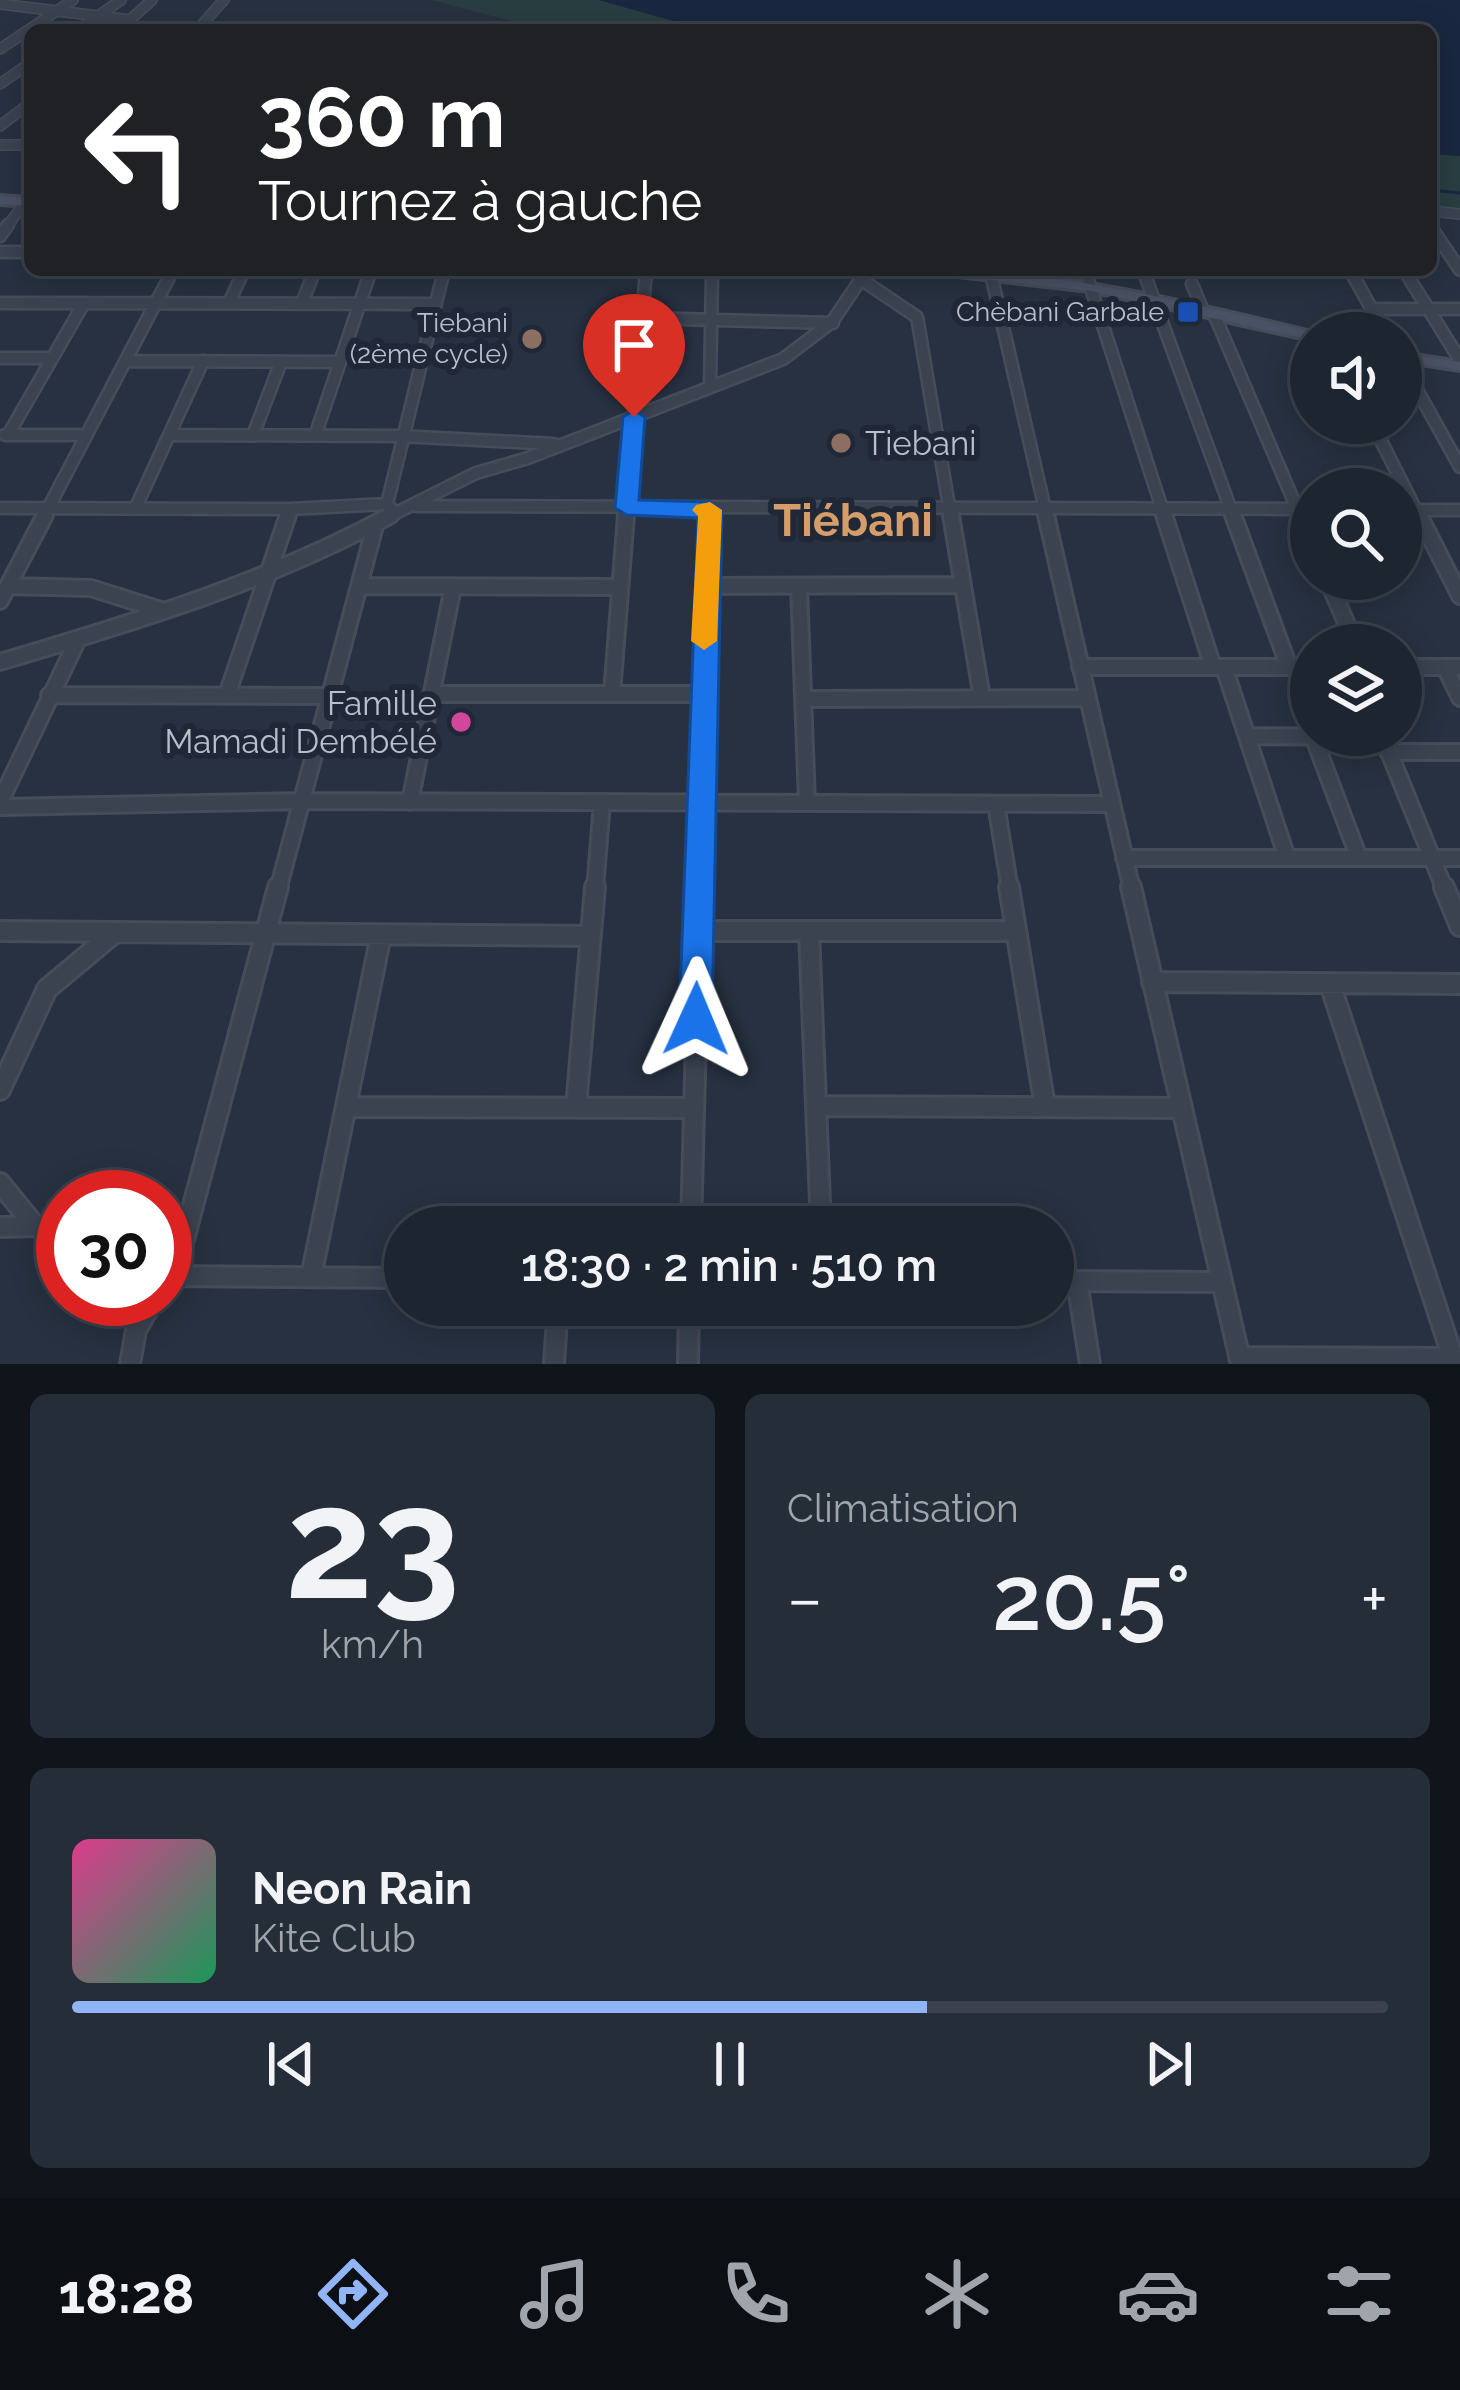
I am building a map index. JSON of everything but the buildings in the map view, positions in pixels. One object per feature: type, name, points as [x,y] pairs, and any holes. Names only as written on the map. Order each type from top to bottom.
[{"type":"main road","points":[[1011,276],[1091,287],[1290,331]]},
{"type":"main road","points":[[1422,360],[1460,363]]},
{"type":"street","points":[[37,24],[73,0]]},
{"type":"street","points":[[87,24],[121,0]]},
{"type":"street","points":[[126,24],[152,0]]},
{"type":"street","points":[[202,24],[224,0]]},
{"type":"street","points":[[0,14],[17,3]]},
{"type":"street","points":[[0,4],[131,20]]},
{"type":"street","points":[[0,126],[6,116]]},
{"type":"street","points":[[0,236],[24,206]]},
{"type":"street","points":[[1437,236],[1460,270]]},
{"type":"street","points":[[0,601],[170,276]]},
{"type":"street","points":[[229,303],[241,276]]},
{"type":"street","points":[[302,303],[313,276]]},
{"type":"street","points":[[315,436],[369,276]]},
{"type":"street","points":[[0,662],[268,575],[375,526],[392,510],[400,436],[442,276]]},
{"type":"street","points":[[612,694],[646,276]]},
{"type":"street","points":[[710,384],[712,276]]},
{"type":"street","points":[[412,506],[494,464],[562,444],[783,358],[814,342],[833,323],[863,276]]},
{"type":"street","points":[[865,276],[917,317],[982,698]]},
{"type":"street","points":[[990,276],[1240,1360],[1456,1360],[1330,985]]},
{"type":"street","points":[[1087,276],[1162,509],[1287,858]]},
{"type":"street","points":[[1080,668],[1289,667],[1145,276]]},
{"type":"street","points":[[1353,276],[1374,312]]},
{"type":"street","points":[[1408,276],[1460,363]]},
{"type":"street","points":[[1192,284],[1290,480]]},
{"type":"street","points":[[0,303],[435,304]]},
{"type":"street","points":[[4,435],[84,303]]},
{"type":"street","points":[[1372,309],[1460,309]]},
{"type":"street","points":[[642,318],[833,323]]},
{"type":"street","points":[[0,358],[52,358]]},
{"type":"street","points":[[125,361],[340,362]]},
{"type":"street","points":[[136,509],[203,362]]},
{"type":"street","points":[[253,435],[281,362]]},
{"type":"street","points":[[1422,397],[1460,467]]},
{"type":"street","points":[[4,435],[87,435]]},
{"type":"street","points":[[169,435],[400,436],[562,444]]},
{"type":"street","points":[[0,508],[1290,509]]},
{"type":"street","points":[[227,695],[290,509]]},
{"type":"street","points":[[692,1206],[710,510]]},
{"type":"street","points":[[1422,510],[1460,510]]},
{"type":"street","points":[[1422,522],[1460,596]]},
{"type":"street","points":[[192,1195],[375,526]]},
{"type":"street","points":[[705,586],[962,585]]},
{"type":"street","points":[[8,586],[91,588],[164,611]]},
{"type":"street","points":[[359,586],[620,587]]},
{"type":"street","points":[[410,802],[453,586]]},
{"type":"street","points":[[799,586],[807,803]]},
{"type":"street","points":[[78,639],[0,804],[1112,805]]},
{"type":"street","points":[[1452,667],[1460,698]]},
{"type":"street","points":[[431,694],[703,694]]},
{"type":"street","points":[[49,695],[330,696]]},
{"type":"street","points":[[803,699],[1087,698]]},
{"type":"street","points":[[1247,736],[1290,736]]},
{"type":"street","points":[[1422,746],[1460,752]]},
{"type":"street","points":[[1321,756],[1359,858]]},
{"type":"street","points":[[1390,756],[1460,926]]},
{"type":"street","points":[[576,1107],[602,802]]},
{"type":"street","points":[[996,804],[1045,1107]]},
{"type":"street","points":[[1124,858],[1460,858]]},
{"type":"street","points":[[698,931],[1016,932]]},
{"type":"street","points":[[809,931],[819,1206]]},
{"type":"street","points":[[0,932],[590,935]]},
{"type":"street","points":[[0,1090],[47,989],[116,932]]},
{"type":"street","points":[[311,1277],[381,935]]},
{"type":"street","points":[[1152,982],[1460,984]]},
{"type":"street","points":[[816,1106],[1182,1108]]},
{"type":"street","points":[[346,1107],[694,1108]]},
{"type":"street","points":[[0,1184],[35,1226]]},
{"type":"street","points":[[0,1227],[35,1226]]},
{"type":"street","points":[[192,1279],[384,1278]]},
{"type":"street","points":[[1090,1364],[1077,1281],[1222,1282]]},
{"type":"street","points":[[130,1364],[138,1326]]},
{"type":"street","points":[[554,1364],[557,1326]]},
{"type":"street","points":[[688,1364],[689,1326]]},
{"type":"green space","points":[[431,0],[599,0],[685,24],[522,24]]},
{"type":"green space","points":[[1437,154],[1460,156],[1460,212],[1437,209]]},
{"type":"water","points":[[599,0],[1460,0],[1460,156],[1437,154],[1437,24],[685,24]]},
{"type":"waterway","points":[[1437,191],[1460,193]]},
{"type":"slow traffic","points":[[704,510],[710,510],[704,641]]},
{"type":"place","name":"Chèbani Garbale","points":[[1188,312]]},
{"type":"place","name":"Tiebani (2ème cycle)","points":[[532,339]]},
{"type":"place","name":"Tiebani","points":[[841,443]]},
{"type":"place","name":"Famille Mamadi Dembélé","points":[[461,722]]},
{"type":"district","name":"Tiébani","points":[[853,520]]},
{"type":"route","points":[[634,417],[627,508],[710,510],[696,1019]]}]
